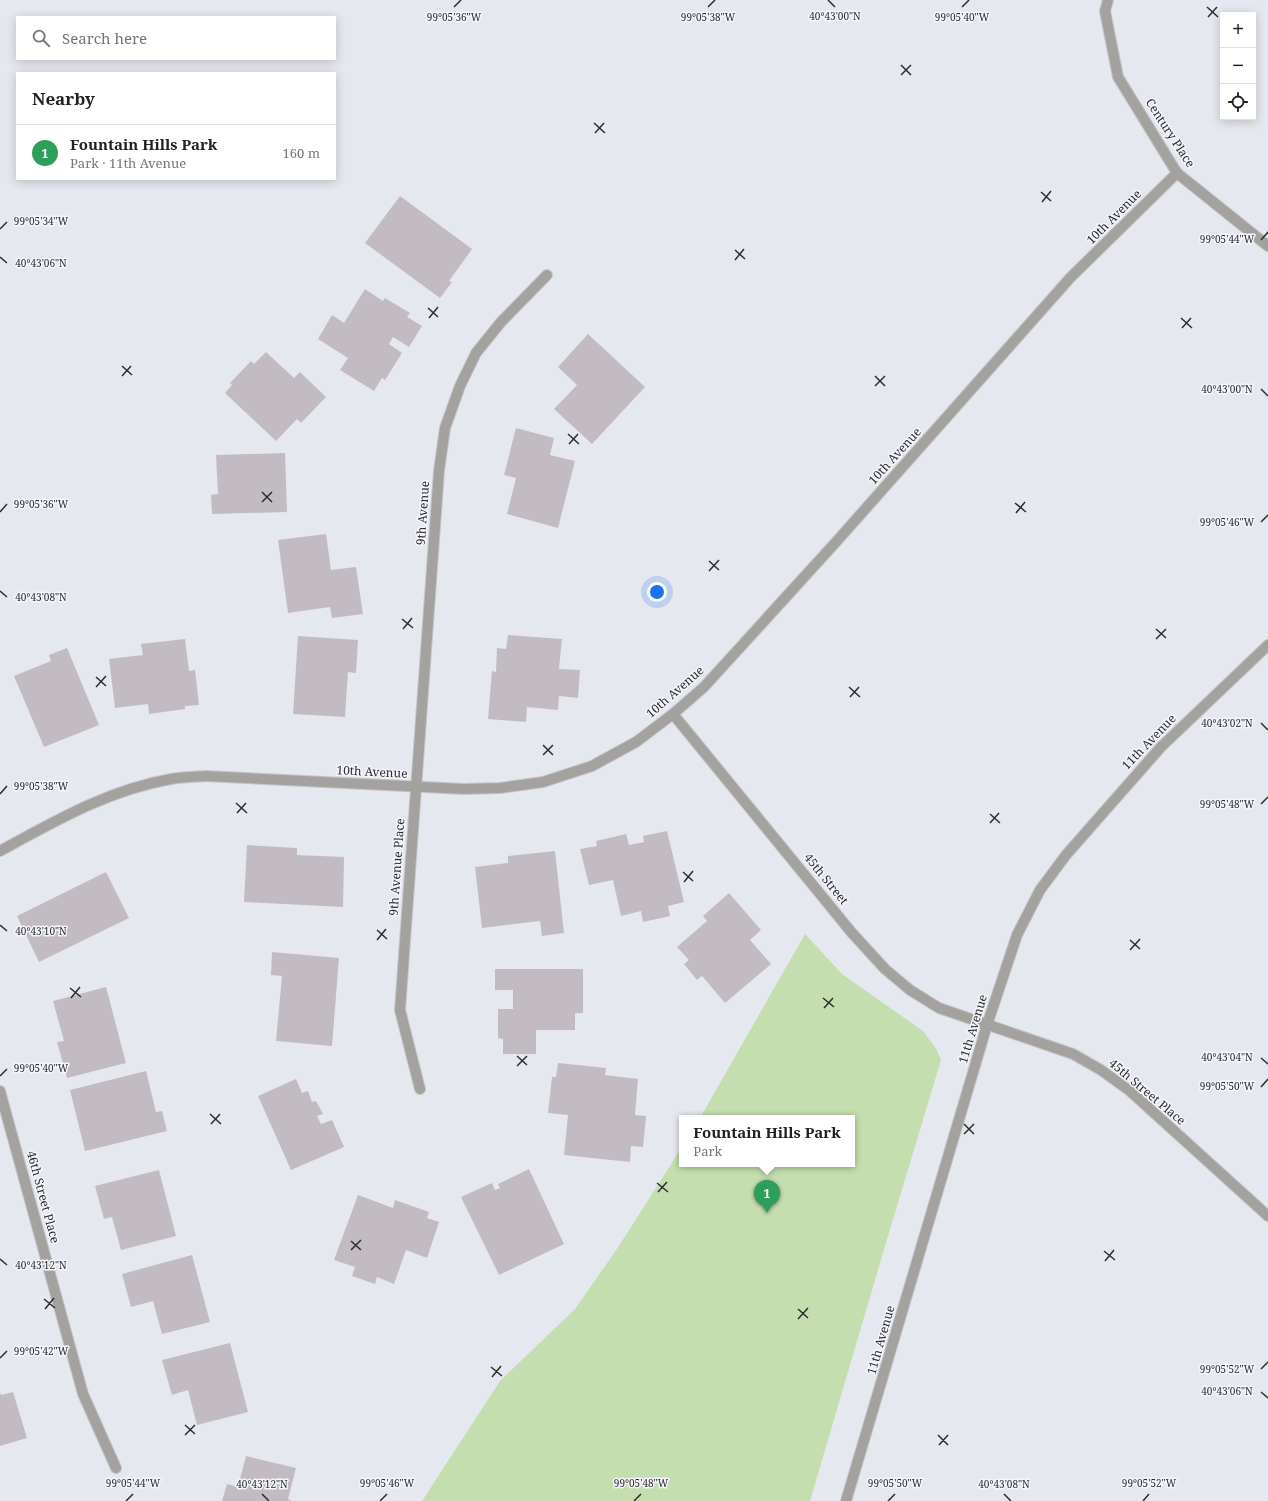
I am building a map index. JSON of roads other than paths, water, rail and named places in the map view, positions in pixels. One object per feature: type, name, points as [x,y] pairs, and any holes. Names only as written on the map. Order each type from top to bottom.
[{"type":"street","name":"Century Place","points":[[1108,0],[1105,11],[1118,77],[1177,173],[1268,246]]},
{"type":"street","name":"10th Avenue","points":[[0,851],[71,812],[102,798],[143,785],[172,778],[205,776],[464,790],[500,788],[544,782],[592,766],[636,742],[673,714],[704,687],[836,542],[1070,278],[1177,173]]},
{"type":"street","name":"9th Avenue","points":[[416,787],[439,471],[445,428],[460,386],[476,353],[501,322],[547,275]]},
{"type":"street","name":"11th Avenue","points":[[846,1501],[987,1025],[1017,935],[1040,890],[1066,854],[1160,747],[1268,645]]},
{"type":"street","name":"45th Street","points":[[673,714],[852,932],[885,969],[910,990],[939,1008],[987,1025]]},
{"type":"street","name":"9th Avenue Place","points":[[416,787],[400,1010],[420,1089]]},
{"type":"street","name":"45th Street Place","points":[[987,1025],[1073,1054],[1102,1070],[1130,1091],[1268,1216]]},
{"type":"street","name":"46th Street Place","points":[[0,1091],[83,1394],[116,1468]]},
{"type":"place","name":"Fountain Hills Park","points":[[767,1213]]}]
